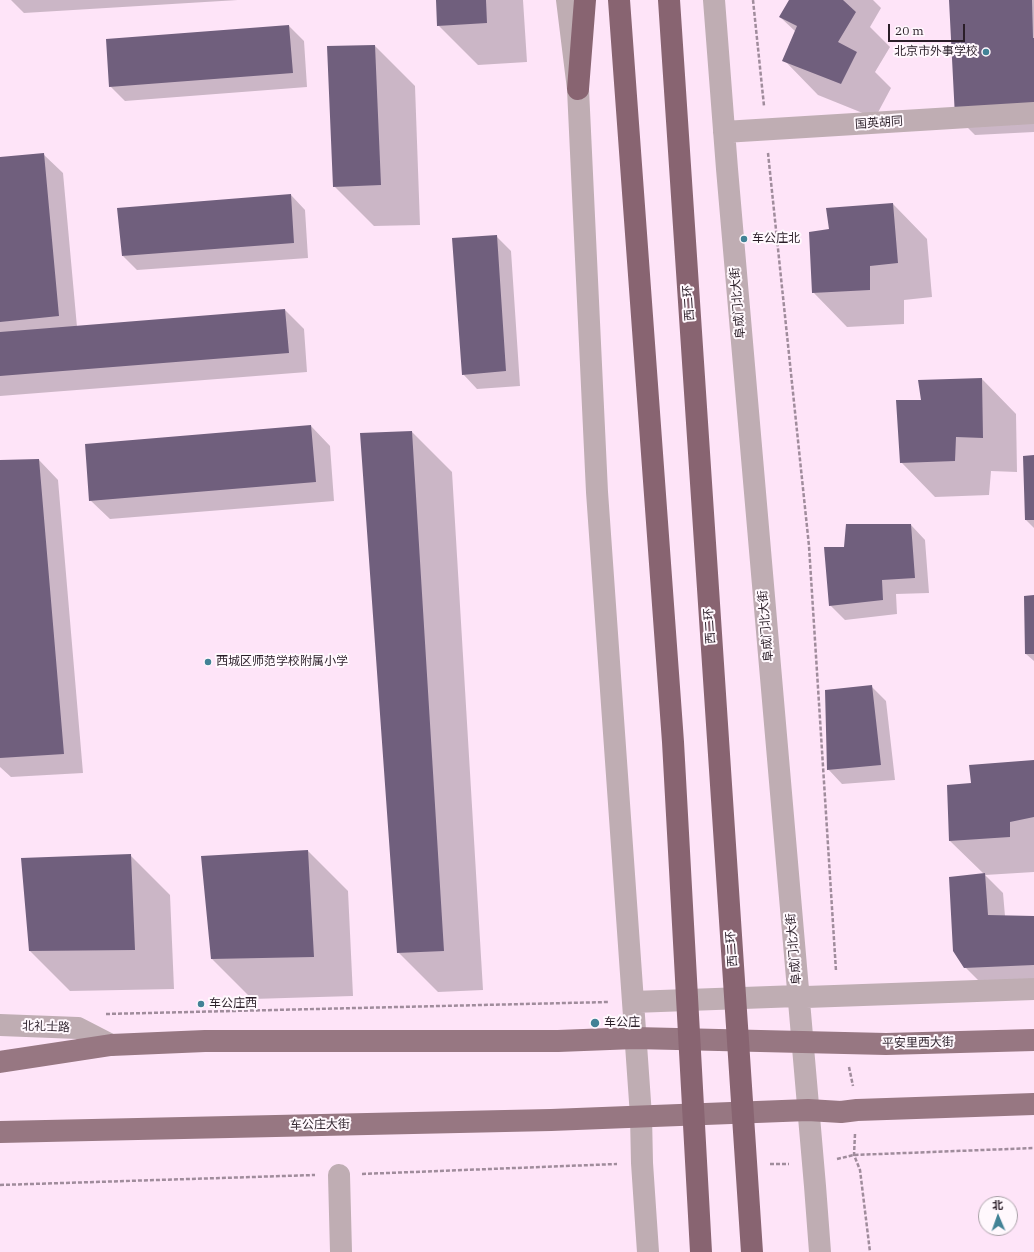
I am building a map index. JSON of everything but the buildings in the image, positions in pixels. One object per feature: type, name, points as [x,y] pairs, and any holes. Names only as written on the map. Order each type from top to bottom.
[{"type":"highway","points":[[578,89],[585,0]]},
{"type":"highway","points":[[619,0],[673,742],[701,1252]]},
{"type":"highway","name":"西二环","points":[[669,0],[752,1252]]},
{"type":"main road","name":"平安里西大街","points":[[635,1038],[845,1044],[1034,1040]]},
{"type":"main road","points":[[0,1062],[111,1045],[205,1040],[558,1041],[635,1038]]},
{"type":"main road","points":[[808,1110],[841,1112],[857,1110],[1034,1104]]},
{"type":"main road","name":"车公庄大街","points":[[0,1132],[551,1120],[808,1110]]},
{"type":"street","points":[[567,0],[578,89],[597,492],[633,1002],[648,1252]]},
{"type":"street","name":"阜成门北大街","points":[[714,0],[820,1252]]},
{"type":"street","name":"国英胡同","points":[[724,132],[1034,113]]},
{"type":"street","points":[[633,1002],[1034,989]]},
{"type":"street","name":"北礼士路","points":[[0,1025],[78,1028],[111,1045]]},
{"type":"street","points":[[339,1175],[341,1252]]},
{"type":"path","points":[[753,0],[809,546],[838,996]]},
{"type":"path","points":[[103,1014],[633,1002]]},
{"type":"path","points":[[845,1044],[857,1110],[854,1155],[860,1170],[870,1252]]},
{"type":"path","points":[[766,1164],[813,1165],[854,1155],[1034,1148]]},
{"type":"path","points":[[0,1185],[339,1175],[642,1163]]},
{"type":"place","name":"北京市外事学校","points":[[986,52]]},
{"type":"place","name":"车公庄北","points":[[744,239]]},
{"type":"place","name":"西城区师范学校附属小学","points":[[208,662]]},
{"type":"place","name":"车公庄西","points":[[201,1004]]},
{"type":"place","name":"车公庄","points":[[595,1023]]}]
